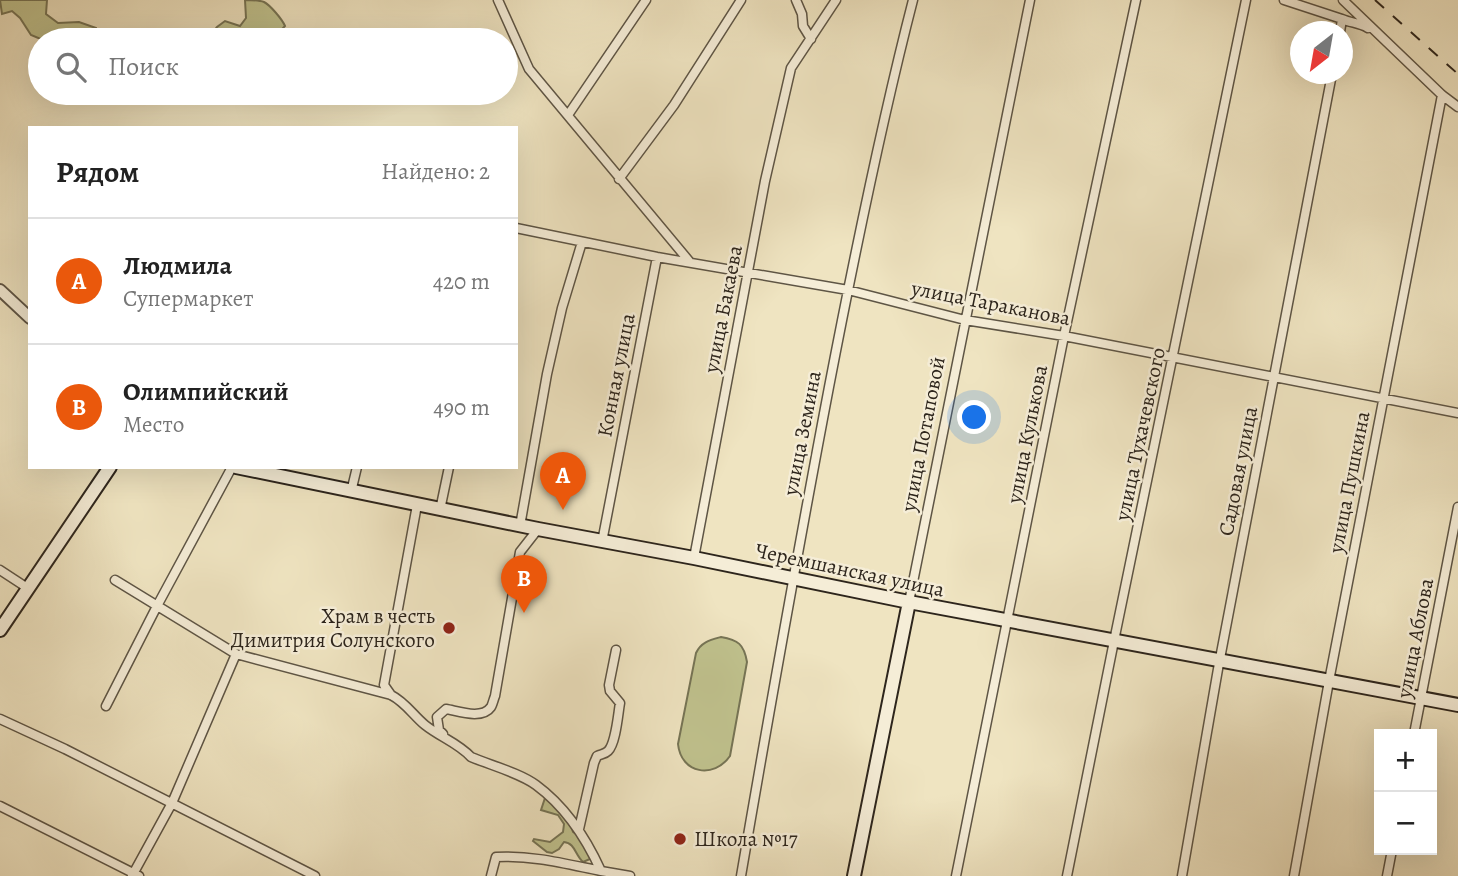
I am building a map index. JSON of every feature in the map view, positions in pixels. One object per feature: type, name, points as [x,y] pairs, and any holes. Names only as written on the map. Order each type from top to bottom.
[{"type":"main road","points":[[0,630],[109,469]]},
{"type":"main road","name":"Черемшанская улица","points":[[243,469],[538,530],[1458,705]]},
{"type":"main road","name":"улица Потаповой","points":[[854,876],[909,602]]},
{"type":"street","points":[[498,0],[511,28]]},
{"type":"street","points":[[568,116],[646,0]]},
{"type":"street","points":[[619,179],[674,105],[741,0]]},
{"type":"street","points":[[796,0],[802,14],[803,26],[811,39]]},
{"type":"street","name":"улица Бакаева","points":[[694,558],[765,181],[792,68],[836,0]]},
{"type":"street","name":"улица Земина","points":[[741,876],[792,578],[848,290],[875,155],[913,0]]},
{"type":"street","name":"улица Потаповой","points":[[909,602],[1030,0]]},
{"type":"street","name":"улица Кулькова","points":[[956,876],[1064,336],[1136,0]]},
{"type":"street","name":"улица Тухачевского","points":[[1067,876],[1246,0]]},
{"type":"street","points":[[1284,0],[1330,21]]},
{"type":"street","points":[[1343,0],[1442,96],[1458,107]]},
{"type":"street","points":[[1353,23],[1363,25],[1375,32]]},
{"type":"street","points":[[518,45],[529,69],[689,261]]},
{"type":"street","name":"Садовая улица","points":[[1182,876],[1219,661],[1330,84]]},
{"type":"street","name":"улица Пушкина","points":[[1294,876],[1442,96]]},
{"type":"street","name":"улица Тараканова","points":[[518,228],[657,257],[848,290],[965,320],[1064,336],[1458,413]]},
{"type":"street","points":[[520,526],[547,374],[562,308],[582,242]]},
{"type":"street","name":"Конная улица","points":[[602,542],[657,257]]},
{"type":"street","points":[[0,290],[28,316]]},
{"type":"street","points":[[106,706],[157,606],[233,469]]},
{"type":"street","points":[[351,492],[357,469]]},
{"type":"street","points":[[440,510],[449,469]]},
{"type":"street","points":[[391,695],[384,685],[417,505]]},
{"type":"street","name":"улица Аблова","points":[[1415,729],[1458,507]]},
{"type":"street","points":[[448,739],[439,730],[436,717],[446,709],[478,714],[492,707],[520,552],[538,530]]},
{"type":"street","points":[[0,570],[29,589]]},
{"type":"street","points":[[116,580],[236,654],[391,695],[400,700],[425,725],[471,757],[535,784],[559,804],[589,844],[601,871]]},
{"type":"street","points":[[579,830],[594,762],[597,755],[606,753],[611,747],[618,717],[620,703],[610,691],[609,685],[616,650]]},
{"type":"street","points":[[0,806],[134,875],[172,803],[236,654]]},
{"type":"street","points":[[0,719],[65,749],[315,876]]},
{"type":"street","points":[[1387,876],[1391,855]]},
{"type":"street","points":[[491,876],[496,857],[517,856],[630,876]]},
{"type":"street","points":[[575,876],[576,866]]},
{"type":"green space","points":[[0,0],[47,0],[46,14],[58,23],[79,22],[96,28],[28,28],[28,30],[12,11],[2,14]]},
{"type":"green space","points":[[245,0],[260,1],[279,16],[285,26],[216,28],[225,21],[240,26],[246,18]]},
{"type":"green space","points":[[721,637],[739,644],[747,662],[730,756],[716,768],[699,770],[685,762],[678,744],[696,653],[703,644]]},
{"type":"green space","points":[[545,798],[566,816],[573,832],[579,836],[591,855],[590,859],[583,862],[568,843],[564,842],[552,853],[533,841],[550,842],[563,832],[564,824],[558,815],[541,810]]},
{"type":"railway","points":[[1375,0],[1458,74]]},
{"type":"place","name":"Людмила","points":[[563,510]]},
{"type":"place","name":"Олимпийский","points":[[524,613]]},
{"type":"place","name":"Храм в честь Димитрия Солунского","points":[[449,628]]},
{"type":"place","name":"Школа №17","points":[[680,839]]}]
